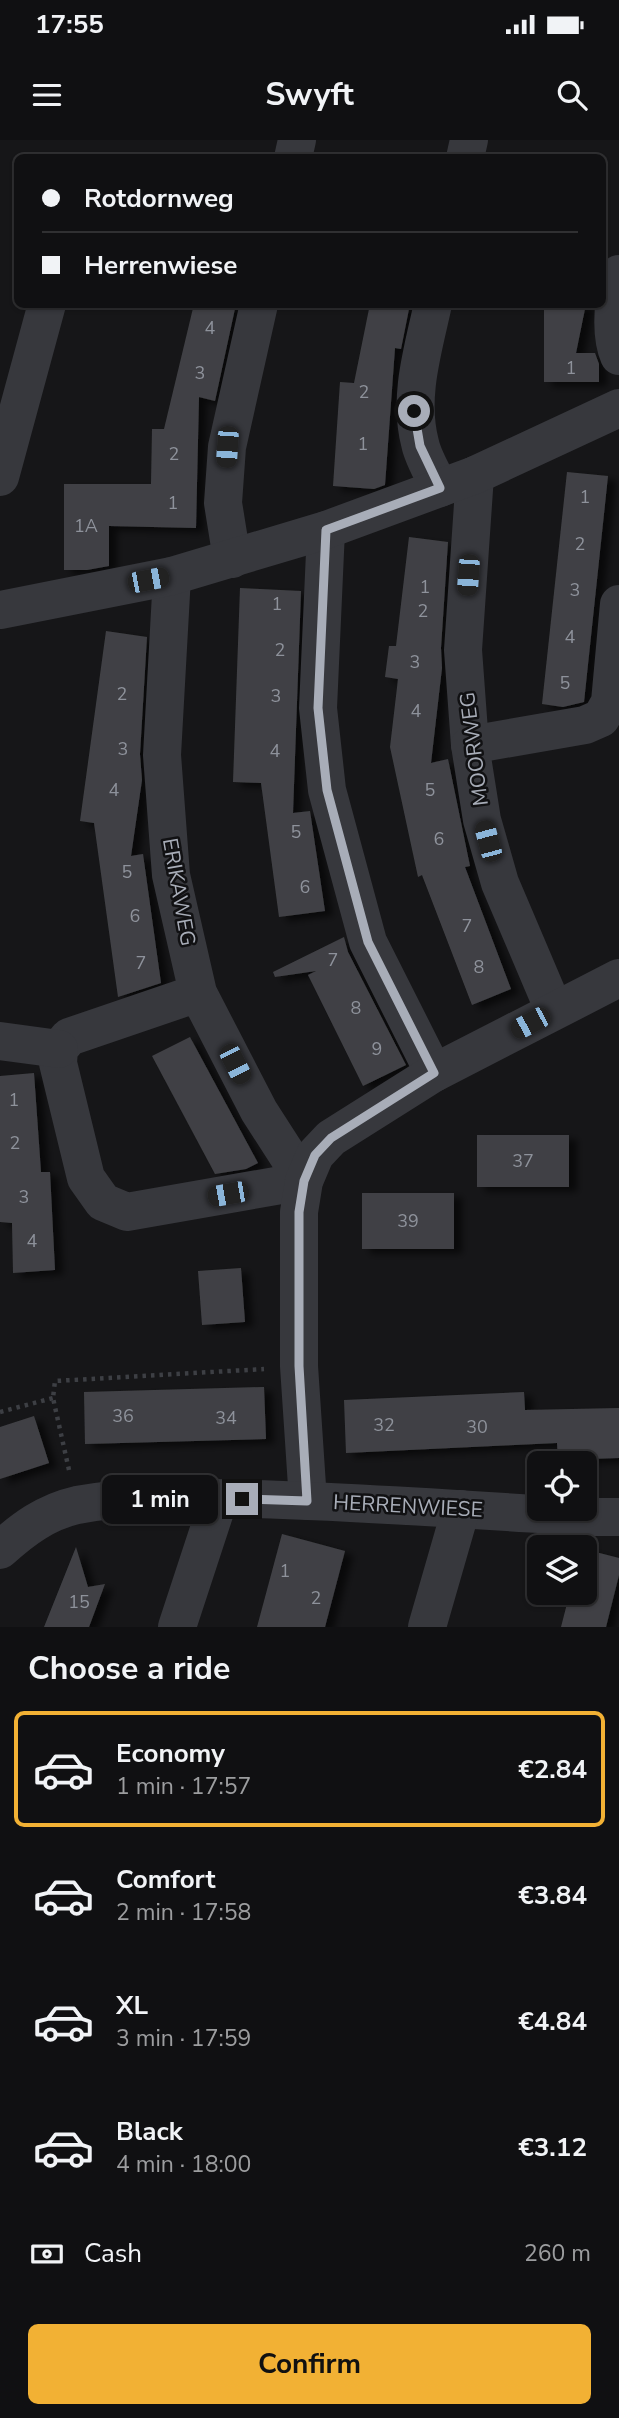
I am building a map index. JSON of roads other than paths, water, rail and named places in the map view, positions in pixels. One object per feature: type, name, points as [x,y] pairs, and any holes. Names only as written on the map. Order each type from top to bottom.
[{"type":"street","points":[[619,274],[615,291],[615,345],[619,356]]},
{"type":"street","points":[[0,477],[46,308]]},
{"type":"street","points":[[232,559],[223,503],[227,447],[258,308]]},
{"type":"street","points":[[432,308],[419,370],[414,411],[420,446],[440,488]]},
{"type":"street","points":[[0,610],[172,576],[326,530],[475,475],[619,408]]},
{"type":"street","name":"MOORWEG","points":[[475,475],[463,650],[470,745],[482,820],[500,883],[554,1010]]},
{"type":"street","points":[[326,530],[318,708],[327,790],[368,942],[434,1073]]},
{"type":"street","name":"ERIKAWEG","points":[[172,576],[162,755],[171,875],[198,992],[259,1111],[304,1181]]},
{"type":"street","points":[[470,745],[585,725],[601,718],[610,702],[619,604]]},
{"type":"street","points":[[307,1501],[299,1366],[299,1212],[304,1181],[315,1155],[331,1138],[434,1073],[619,978]]},
{"type":"street","points":[[198,992],[69,1037],[60,1049],[58,1063],[86,1178],[103,1202],[127,1212],[304,1181]]},
{"type":"street","points":[[0,1041],[60,1049]]},
{"type":"street","name":"HERRENWIESE","points":[[0,1550],[20,1532],[47,1514],[77,1505],[141,1499],[307,1501],[619,1517]]},
{"type":"street","points":[[177,1627],[219,1499]]},
{"type":"street","points":[[427,1627],[461,1509]]}]
